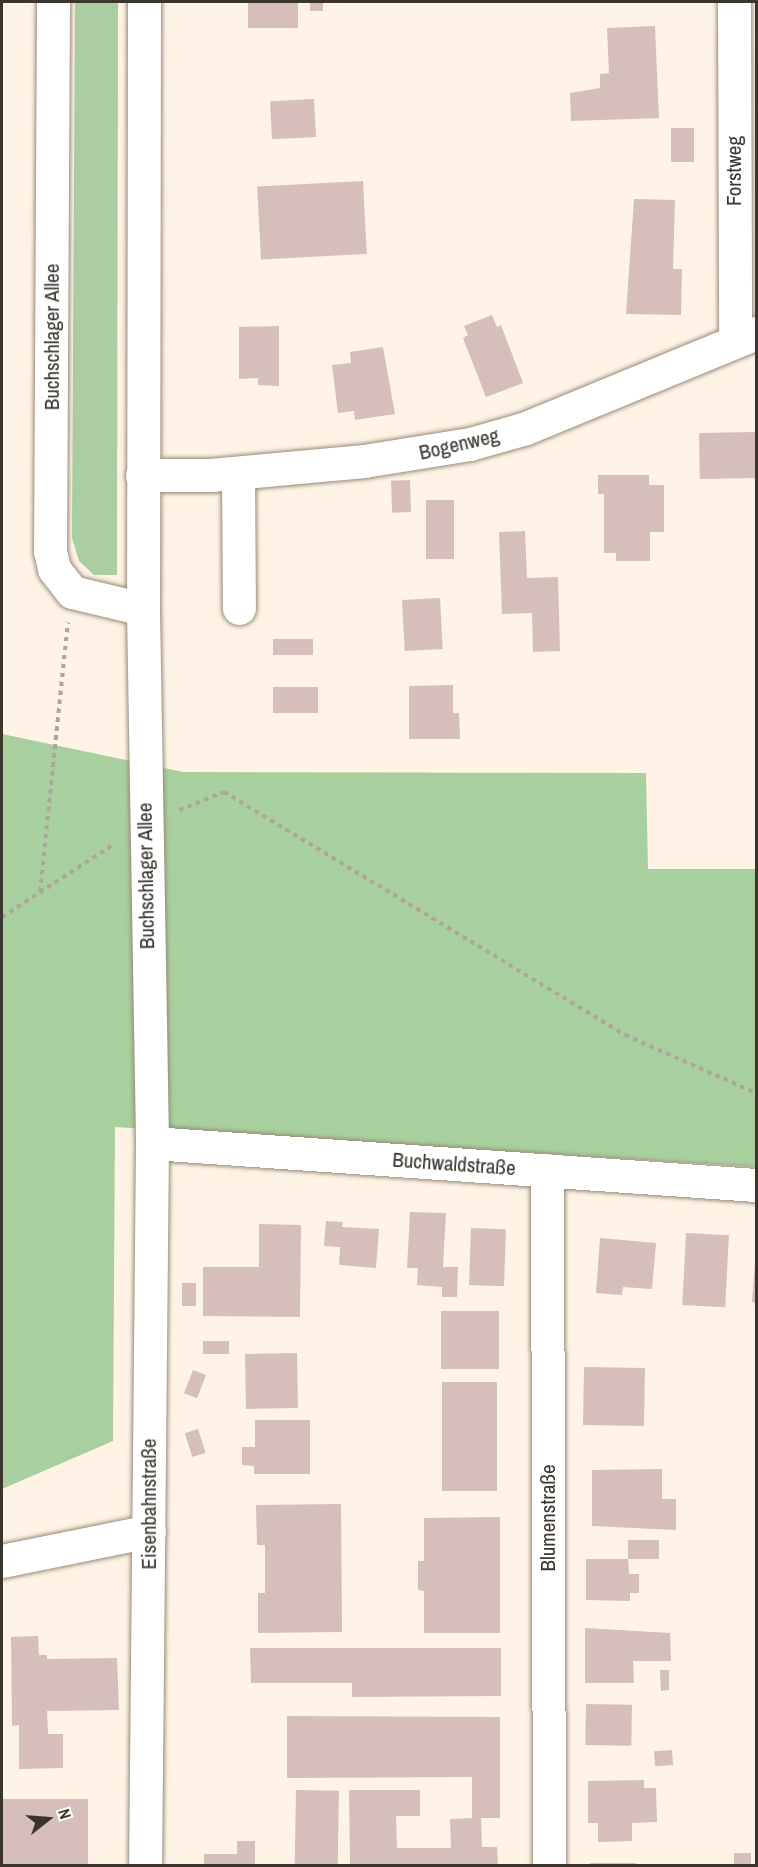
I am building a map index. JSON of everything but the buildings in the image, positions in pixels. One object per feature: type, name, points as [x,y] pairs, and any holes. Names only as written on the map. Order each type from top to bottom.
[{"type":"street","name":"Buchschlager Allee","points":[[53,2],[50,551],[54,569],[72,592]]},
{"type":"street","name":"Buchschlager Allee","points":[[144,2],[142,609],[152,1143]]},
{"type":"street","name":"Forstweg","points":[[734,2],[746,337]]},
{"type":"street","name":"Bogenweg","points":[[142,475],[238,473],[364,462],[471,444],[526,428],[746,337]]},
{"type":"street","points":[[238,473],[239,608]]},
{"type":"street","points":[[72,592],[142,609]]},
{"type":"street","name":"Buchwaldstraße","points":[[152,1143],[756,1185]]},
{"type":"street","name":"Eisenbahnstraße","points":[[145,1866],[152,1143]]},
{"type":"street","name":"Blumenstraße","points":[[547,1170],[549,1866]]},
{"type":"street","points":[[2,1561],[149,1531]]},
{"type":"path","points":[[40,892],[72,592]]},
{"type":"path","points":[[2,916],[145,824],[224,792],[625,1035],[756,1093]]},
{"type":"green space","points":[[75,2],[118,2],[117,575],[94,575],[79,561],[72,538]]},
{"type":"green space","points":[[2,734],[183,772],[646,773],[648,869],[756,869],[756,1167],[115,1127],[113,1441],[2,1489]]}]
